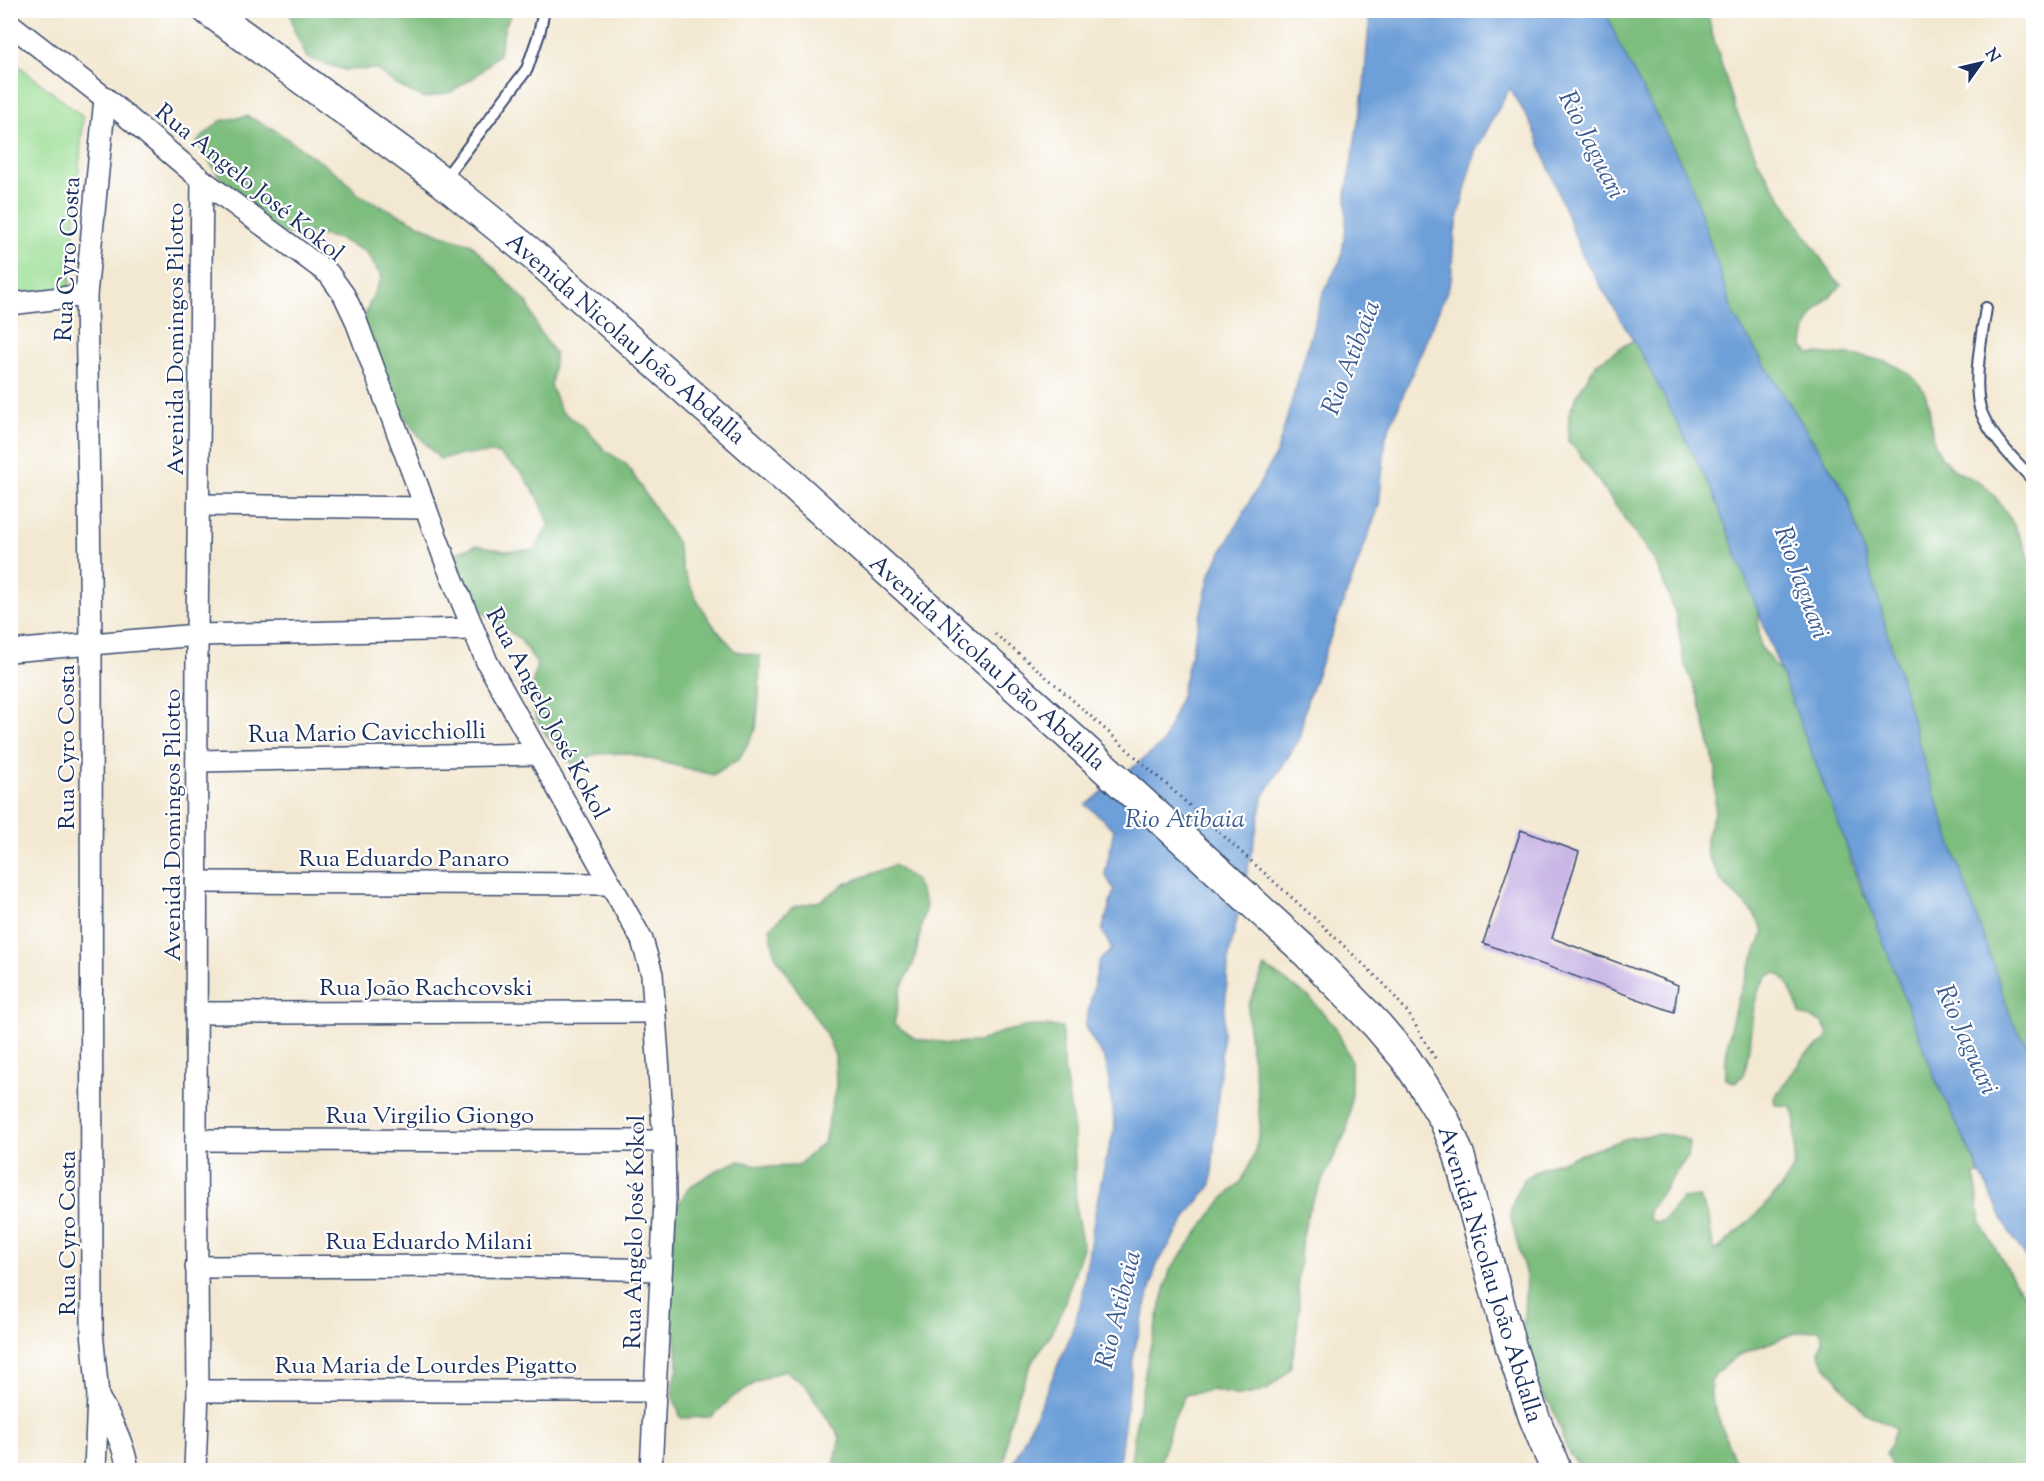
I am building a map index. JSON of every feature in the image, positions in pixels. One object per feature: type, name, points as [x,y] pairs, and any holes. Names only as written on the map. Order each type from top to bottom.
[{"type":"main road","name":"Avenida Nicolau João Abdalla","points":[[208,10],[442,182],[541,262],[783,476],[1047,696],[1377,1025],[1425,1088],[1444,1119],[1459,1155],[1511,1347],[1534,1417],[1556,1470]]},
{"type":"street","name":"Rua Angelo José Kokol","points":[[10,24],[105,98],[202,180],[329,274],[344,295],[355,318],[487,662],[642,940],[652,974],[664,1141],[664,1200],[651,1470]]},
{"type":"street","name":"Rua Cyro Costa","points":[[95,1470],[98,1396],[92,1332],[92,643],[86,295],[105,98]]},
{"type":"street","name":"Avenida Domingos Pilotto","points":[[195,1470],[198,1391],[196,882],[202,180]]},
{"type":"street","points":[[10,304],[86,295]]},
{"type":"street","points":[[200,504],[426,508]]},
{"type":"street","points":[[10,651],[197,635],[473,629]]},
{"type":"street","name":"Rua Mario Cavicchiolli","points":[[197,761],[538,754]]},
{"type":"street","name":"Rua Eduardo Panaro","points":[[196,882],[611,884]]},
{"type":"street","name":"Rua João Rachcovski","points":[[197,1013],[655,1012]]},
{"type":"street","name":"Rua Virgilio Giongo","points":[[196,1140],[664,1141]]},
{"type":"street","name":"Rua Eduardo Milani","points":[[196,1267],[487,1266],[661,1270]]},
{"type":"street","name":"Rua Maria de Lourdes Pigatto","points":[[198,1391],[655,1391]]},
{"type":"street","points":[[98,1396],[112,1420],[128,1470]]},
{"type":"lane","points":[[442,182],[527,69],[539,34],[544,10]]},
{"type":"lane","points":[[1986,308],[1977,378],[1981,413],[1999,442],[2034,481]]},
{"type":"path","points":[[1047,696],[1321,924]]},
{"type":"green space","points":[[290,10],[513,11],[505,26],[499,54],[476,76],[451,92],[424,98],[397,85],[375,69],[345,70],[307,58],[294,30]]},
{"type":"green space","points":[[1585,11],[1707,11],[1735,108],[1760,165],[1835,280],[1842,285],[1810,319],[1803,347],[1810,354],[1844,355],[1880,360],[1910,375],[1921,387],[1928,403],[1932,436],[1941,456],[1952,468],[1984,485],[1996,498],[2014,526],[2033,565],[2033,1123]]},
{"type":"green space","points":[[10,59],[83,117],[69,292],[10,300]]},
{"type":"green space","points":[[247,116],[273,129],[341,176],[359,195],[439,234],[471,244],[528,304],[538,329],[555,354],[551,387],[561,411],[584,427],[605,450],[627,465],[677,543],[683,570],[698,602],[715,628],[736,651],[760,656],[756,729],[739,759],[713,775],[626,753],[596,754],[572,764],[550,741],[534,713],[532,703],[531,689],[537,664],[520,639],[475,607],[453,554],[477,545],[506,551],[535,550],[549,523],[539,499],[522,473],[497,453],[467,454],[440,459],[405,417],[383,384],[359,335],[369,304],[382,277],[366,252],[339,239],[311,233],[281,234],[250,224],[197,142],[220,121]]},
{"type":"green space","points":[[1647,331],[1757,597],[1760,646],[1794,689],[1837,794],[1850,860],[1863,893],[1891,943],[1968,1148],[1980,1174],[1975,1175],[1981,1224],[2019,1289],[2033,1304],[2033,1470],[1893,1470],[1886,1454],[1896,1428],[1865,1413],[1825,1365],[1819,1353],[1823,1340],[1820,1330],[1797,1332],[1737,1356],[1715,1374],[1711,1383],[1711,1399],[1738,1470],[1584,1470],[1569,1454],[1551,1405],[1527,1377],[1521,1366],[1526,1276],[1510,1215],[1514,1199],[1524,1179],[1544,1167],[1628,1138],[1660,1134],[1681,1137],[1689,1142],[1687,1157],[1650,1209],[1648,1218],[1654,1222],[1663,1221],[1682,1199],[1699,1197],[1709,1217],[1713,1249],[1717,1250],[1761,1210],[1790,1174],[1795,1159],[1795,1114],[1790,1106],[1775,1105],[1774,1098],[1806,1054],[1826,1041],[1828,1035],[1822,1022],[1801,1015],[1787,982],[1778,973],[1768,977],[1760,986],[1756,1000],[1746,1065],[1742,1076],[1735,1083],[1726,1079],[1728,1041],[1732,1022],[1743,985],[1764,931],[1754,914],[1721,881],[1706,852],[1706,838],[1715,810],[1716,769],[1698,696],[1684,662],[1676,615],[1656,563],[1568,441],[1569,413],[1582,386],[1597,363]]},
{"type":"green space","points":[[894,865],[916,881],[926,905],[914,962],[901,988],[894,1024],[916,1039],[949,1043],[978,1042],[1002,1032],[1030,1026],[1062,1027],[1063,1060],[1074,1132],[1076,1210],[1083,1248],[1062,1310],[1049,1337],[1033,1360],[1019,1393],[1009,1425],[1001,1470],[830,1470],[834,1465],[840,1437],[806,1386],[784,1370],[760,1380],[734,1396],[711,1417],[681,1418],[672,1394],[678,1366],[676,1336],[668,1305],[674,1210],[689,1187],[715,1171],[739,1161],[768,1167],[797,1166],[824,1142],[836,1086],[835,1056],[825,1032],[775,955],[770,928],[793,907],[820,901],[845,884]]},
{"type":"green space","points":[[1265,967],[1309,997],[1336,1028],[1351,1061],[1351,1098],[1347,1130],[1308,1211],[1301,1246],[1298,1279],[1299,1308],[1296,1341],[1290,1369],[1267,1390],[1240,1396],[1212,1390],[1185,1395],[1172,1422],[1158,1470],[1130,1470],[1148,1356],[1170,1270],[1222,1200],[1241,1182],[1254,1155],[1260,1127],[1249,1036],[1248,1006]]},
{"type":"water","points":[[1370,11],[1605,11],[1620,46],[1690,180],[1734,316],[1846,493],[1925,766],[2013,1023],[2033,1053],[2033,1269],[2007,1228],[1936,1081],[1714,495],[1645,360],[1582,255],[1534,129],[1510,88],[1474,154],[1454,236],[1451,281],[1386,436],[1379,506],[1307,701],[1299,740],[1264,795],[1229,955],[1211,1186],[1191,1210],[1156,1266],[1134,1352],[1118,1470],[1010,1470],[1070,1337],[1080,1306],[1096,1207],[1115,1128],[1106,1062],[1085,1027],[1099,961],[1112,949],[1102,931],[1114,890],[1105,874],[1114,829],[1086,805],[1163,743],[1181,695],[1211,571],[1277,452],[1323,293],[1341,259],[1346,226],[1346,195],[1364,86]]},
{"type":"building","points":[[1521,830],[1579,852],[1552,938],[1678,985],[1674,1012],[1483,943]]},
{"type":"water label","name":"Rio Jaguari","points":[[1593,144]]},
{"type":"water label","name":"Rio Atibaia","points":[[1350,357]]},
{"type":"water label","name":"Rio Jaguari","points":[[1803,582]]},
{"type":"water label","name":"Rio Atibaia","points":[[1185,818]]},
{"type":"water label","name":"Rio Jaguari","points":[[1968,1039]]},
{"type":"water label","name":"Rio Atibaia","points":[[1117,1309]]}]
